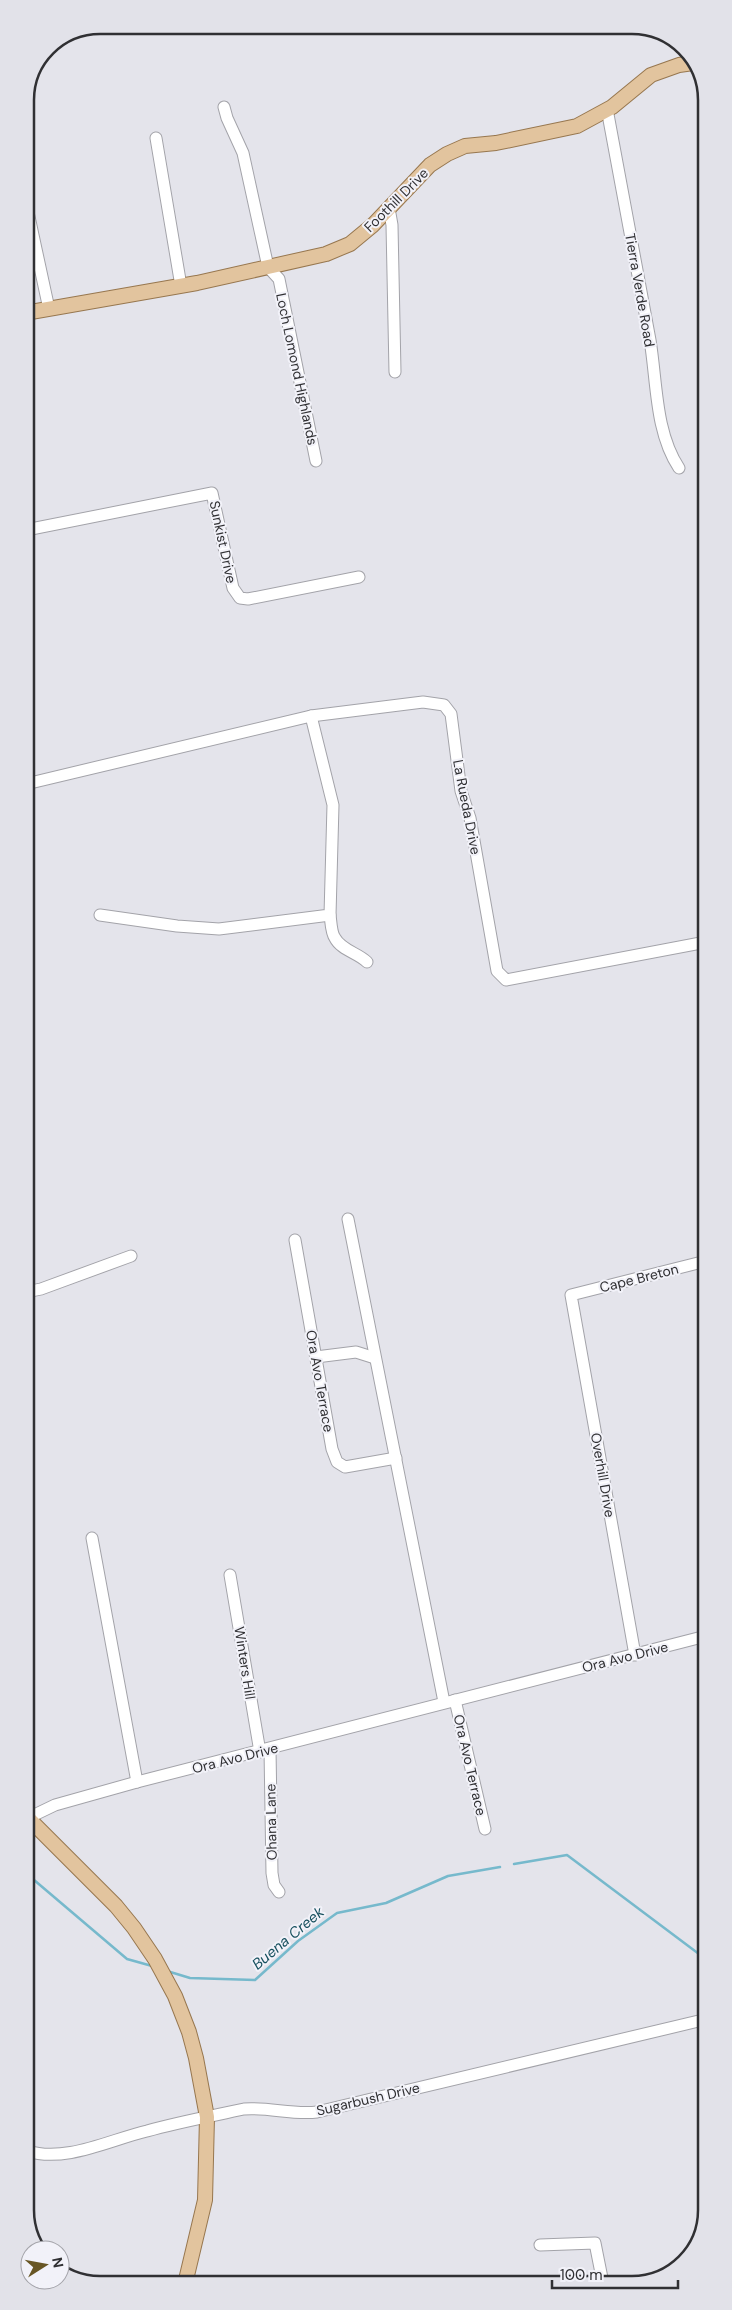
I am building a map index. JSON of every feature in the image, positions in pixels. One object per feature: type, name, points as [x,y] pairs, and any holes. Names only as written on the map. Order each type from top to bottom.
[{"type":"main road","name":"Foothill Drive","points":[[34,311],[181,286],[326,254],[350,244],[373,226],[430,165],[464,146],[496,143],[577,126],[607,109],[652,75],[678,65],[687,64]]},
{"type":"main road","points":[[34,1823],[116,1906],[160,1969],[174,1996],[188,2032],[198,2067],[207,2117],[205,2200],[188,2276]]},
{"type":"street","name":"Loch Lomond Highlands","points":[[224,107],[243,153],[268,267],[278,279],[316,460]]},
{"type":"street","name":"Tierra Verde Road","points":[[607,109],[650,342],[660,415],[670,455],[679,468]]},
{"type":"street","points":[[156,138],[181,286]]},
{"type":"street","points":[[389,208],[392,225],[395,372]]},
{"type":"street","points":[[34,239],[49,308]]},
{"type":"street","name":"Sunkist Drive","points":[[34,528],[212,493],[233,588],[240,598],[248,599],[360,577]]},
{"type":"street","name":"La Rueda Drive","points":[[34,782],[311,716],[424,702],[444,705],[448,709],[461,791],[470,818],[497,970],[503,978],[506,980],[698,944]]},
{"type":"street","points":[[311,716],[333,805],[330,915],[334,938],[342,946],[367,962]]},
{"type":"street","points":[[100,915],[177,926],[219,929],[330,915]]},
{"type":"street","name":"Ora Avo Terrace","points":[[348,1219],[396,1458],[450,1701],[485,1830]]},
{"type":"street","name":"Ora Avo Terrace","points":[[295,1240],[332,1449],[337,1462],[345,1467],[396,1458]]},
{"type":"street","points":[[34,1290],[132,1256]]},
{"type":"street","name":"Cape Breton","points":[[571,1295],[698,1263]]},
{"type":"street","name":"Overhill Drive","points":[[571,1295],[635,1655]]},
{"type":"street","points":[[316,1357],[356,1352],[375,1358]]},
{"type":"street","points":[[92,1538],[137,1782]]},
{"type":"street","name":"Winters Hill","points":[[230,1575],[265,1751]]},
{"type":"street","name":"Ora Avo Drive","points":[[34,1814],[55,1805],[137,1782],[265,1751],[450,1701],[698,1638]]},
{"type":"street","name":"Ohana Lane","points":[[265,1751],[272,1874],[274,1885],[279,1892]]},
{"type":"street","name":"Sugarbush Drive","points":[[34,2153],[40,2155],[58,2154],[207,2117],[254,2108],[293,2113],[317,2112],[698,2021]]},
{"type":"street","points":[[540,2245],[595,2243],[602,2276]]},
{"type":"waterway","name":"Buena Creek","points":[[514,1864],[567,1855],[698,1953]]},
{"type":"waterway","name":"Buena Creek","points":[[167,1971],[190,1978],[255,1980],[298,1941],[337,1913],[386,1903],[448,1876],[500,1867]]},
{"type":"waterway","name":"Buena Creek","points":[[34,1880],[127,1959],[152,1966]]}]
